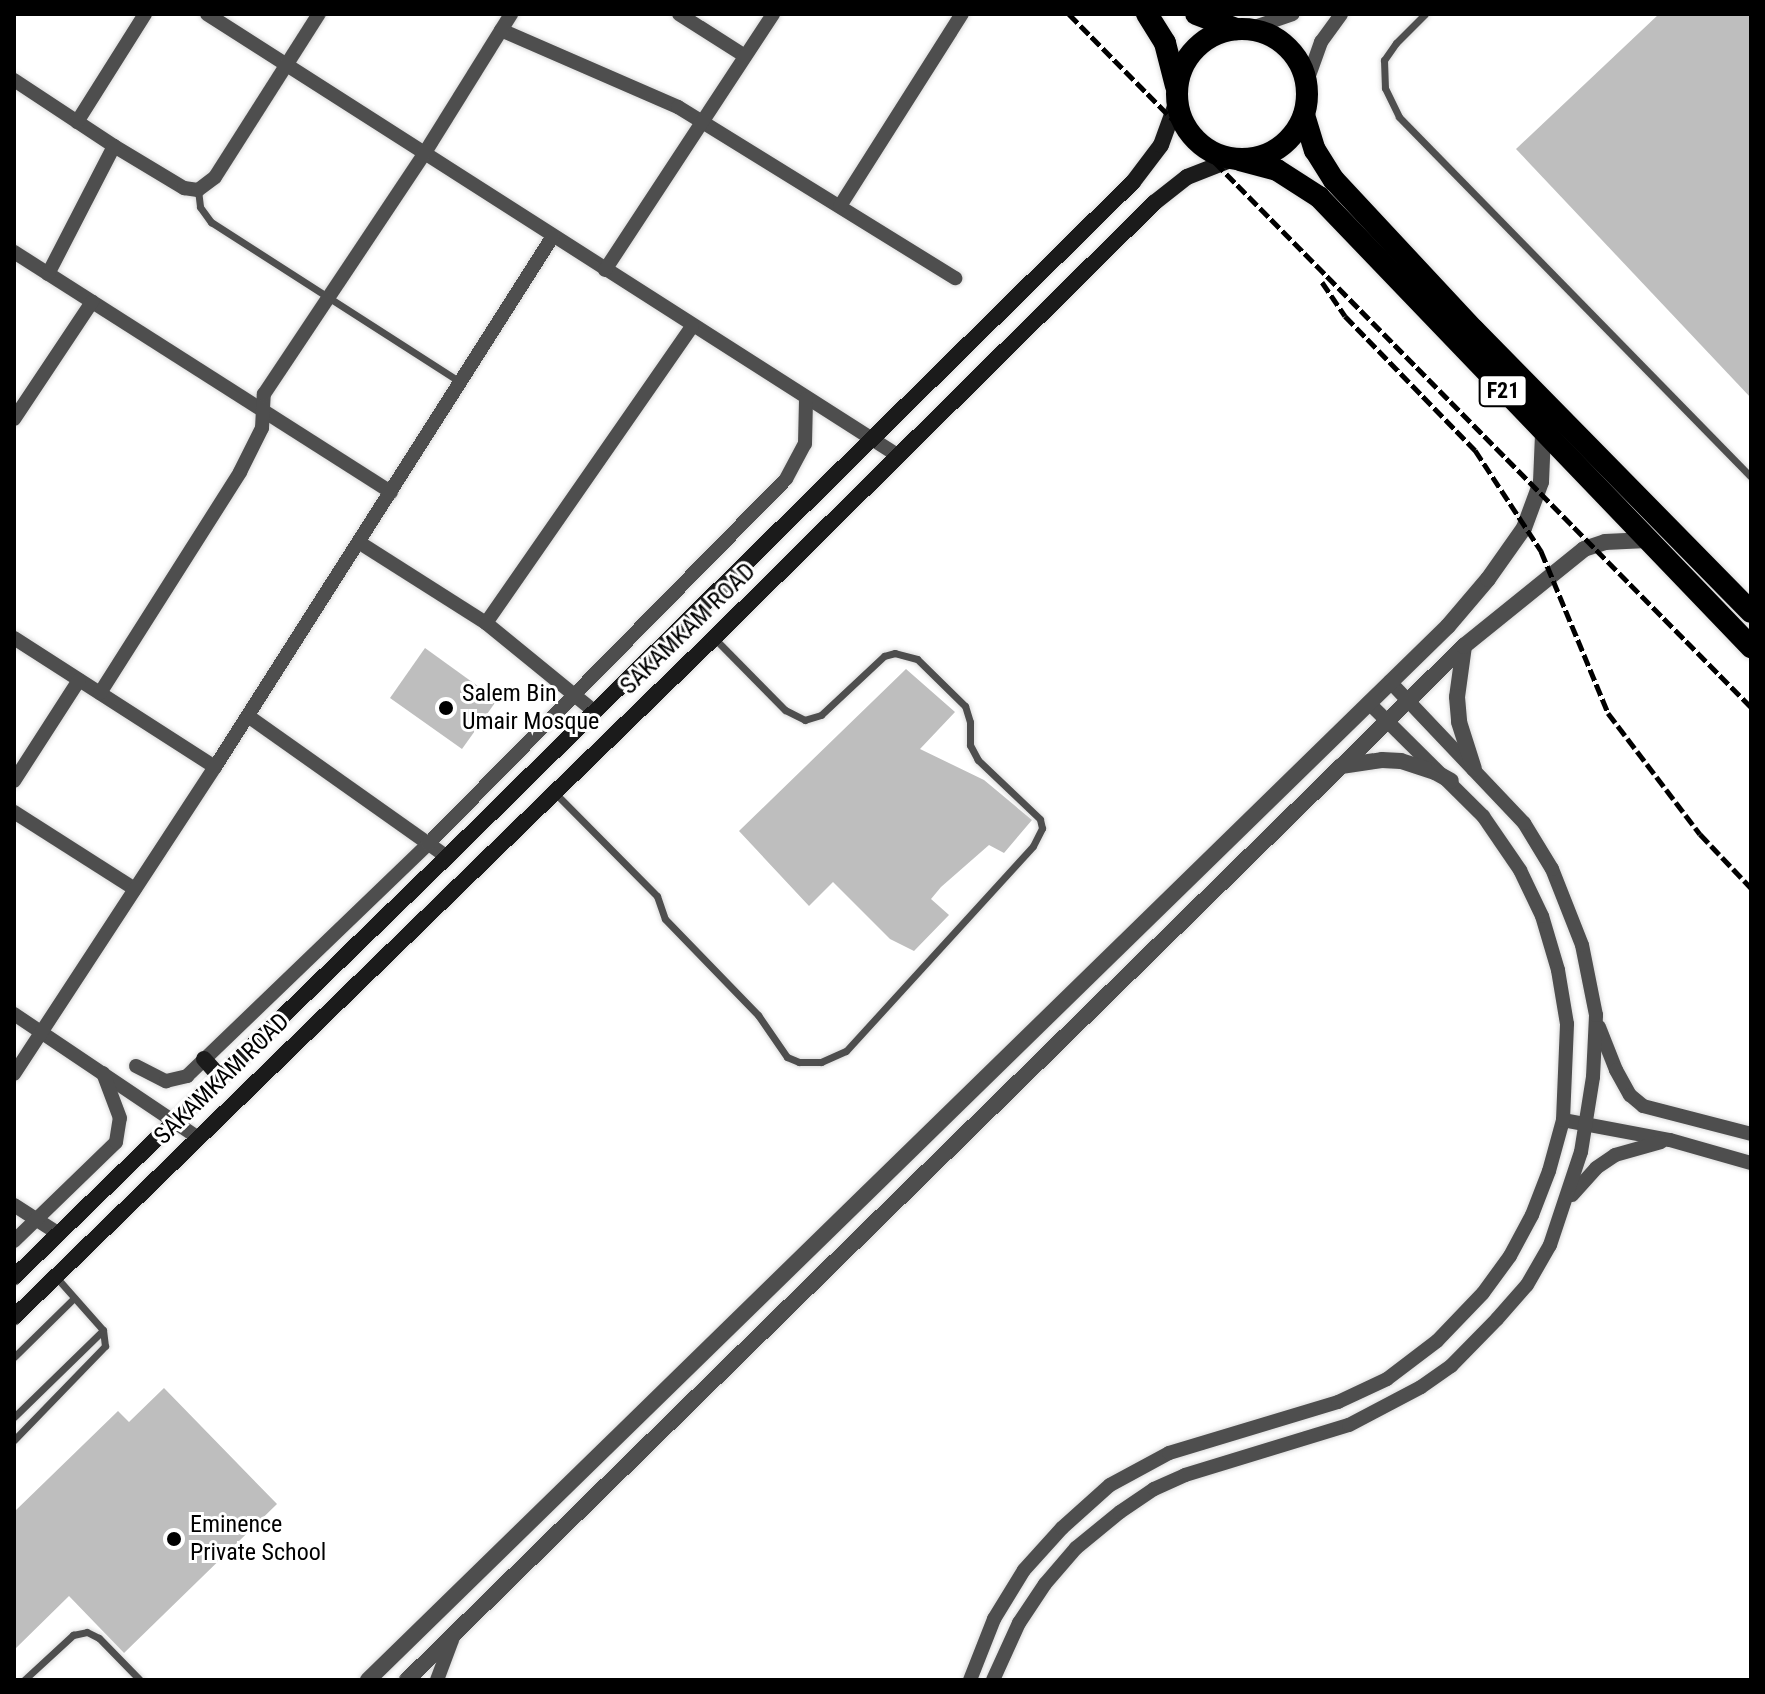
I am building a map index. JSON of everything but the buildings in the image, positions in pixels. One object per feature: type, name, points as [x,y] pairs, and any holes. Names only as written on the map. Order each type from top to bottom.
[{"type":"highway","points":[[1147,14],[1165,43],[1181,117],[1194,139],[1215,154],[1236,159],[1277,150],[1295,133],[1304,115],[1306,84],[1290,50],[1269,35],[1196,14]]},
{"type":"highway","points":[[1176,96],[1182,67],[1197,46],[1219,33],[1243,29]]},
{"type":"highway","name":"F21","points":[[1304,115],[1315,150],[1334,180],[1474,330],[1751,612]]},
{"type":"highway","name":"F21","points":[[1236,159],[1277,170],[1319,197],[1543,434],[1751,647]]},
{"type":"main road","name":"SAKAMKAM ROAD","points":[[14,1277],[595,712],[1143,170],[1168,131],[1176,96]]},
{"type":"main road","name":"SAKAMKAM ROAD","points":[[14,1317],[714,638],[1165,193],[1202,169],[1236,159]]},
{"type":"main road","points":[[204,1059],[220,1077]]},
{"type":"street","points":[[77,122],[145,14]]},
{"type":"street","points":[[207,14],[692,327],[897,455]]},
{"type":"street","points":[[14,80],[184,188],[198,190],[215,177],[319,14]]},
{"type":"street","points":[[100,693],[240,472],[262,428],[264,394],[424,154],[511,14]]},
{"type":"street","points":[[679,14],[745,56]]},
{"type":"street","points":[[605,270],[773,14]]},
{"type":"street","points":[[840,206],[962,14]]},
{"type":"street","points":[[1243,29],[1293,14]]},
{"type":"street","points":[[1306,84],[1321,42],[1341,14]]},
{"type":"street","points":[[501,30],[655,94],[955,278]]},
{"type":"street","points":[[48,274],[114,146]]},
{"type":"street","points":[[14,1074],[360,543],[553,236]]},
{"type":"street","points":[[14,252],[391,492]]},
{"type":"street","points":[[14,419],[92,302]]},
{"type":"street","points":[[486,623],[692,327]]},
{"type":"street","points":[[136,1066],[173,1081],[187,1076],[428,844],[794,469],[805,444],[806,399]]},
{"type":"street","points":[[368,1680],[1448,626],[1488,579],[1524,528],[1541,482],[1543,434]]},
{"type":"street","points":[[407,1680],[1464,646],[1584,549],[1616,540],[1647,540]]},
{"type":"street","points":[[360,543],[486,623],[595,712]]},
{"type":"street","points":[[14,638],[215,767]]},
{"type":"street","points":[[1464,646],[1457,697],[1459,722],[1474,769]]},
{"type":"street","points":[[14,781],[79,680]]},
{"type":"street","points":[[1390,682],[1524,823],[1552,869],[1582,945],[1596,1015],[1616,1070],[1630,1095],[1643,1106],[1751,1134]]},
{"type":"street","points":[[970,1680],[994,1619],[1024,1570],[1062,1528],[1110,1485],[1169,1453],[1338,1402],[1387,1379],[1437,1341],[1483,1293],[1510,1256],[1549,1171],[1563,1120],[1567,1024],[1558,970],[1542,916],[1513,859],[1483,816],[1369,703]]},
{"type":"street","points":[[248,716],[447,857]]},
{"type":"street","points":[[1339,767],[1382,760],[1401,761],[1435,772],[1451,781]]},
{"type":"street","points":[[14,812],[135,889]]},
{"type":"street","points":[[14,1014],[197,1137]]},
{"type":"street","points":[[993,1680],[1019,1623],[1045,1584],[1076,1548],[1120,1512],[1154,1489],[1185,1475],[1349,1425],[1391,1406],[1451,1366],[1527,1285],[1550,1245],[1588,1126],[1596,1015]]},
{"type":"street","points":[[14,1241],[116,1142],[120,1118],[103,1073]]},
{"type":"street","points":[[1563,1120],[1670,1140],[1751,1163]]},
{"type":"street","points":[[1562,1208],[1581,1183],[1611,1157],[1670,1140]]},
{"type":"street","points":[[14,1205],[59,1234]]},
{"type":"street","points":[[437,1680],[441,1662],[460,1628]]},
{"type":"lane","points":[[1425,14],[1384,60],[1385,88],[1399,117],[1751,477]]},
{"type":"lane","points":[[198,190],[200,207],[211,222],[460,382]]},
{"type":"lane","points":[[555,792],[657,896],[665,919],[758,1015],[787,1057],[799,1062],[821,1062],[846,1051],[1033,846],[1042,828],[1040,819],[978,760],[970,745],[970,722],[965,706],[917,659],[895,653],[884,656],[821,715],[805,720],[785,710],[714,638]]},
{"type":"lane","points":[[14,1440],[99,1356],[105,1346],[103,1330],[55,1276]]},
{"type":"lane","points":[[14,1357],[74,1298]]},
{"type":"lane","points":[[14,1417],[103,1330]]},
{"type":"lane","points":[[24,1680],[68,1639],[80,1632],[99,1638],[140,1680]]},
{"type":"railway","points":[[1069,14],[1751,707]]},
{"type":"railway","points":[[1322,282],[1345,316],[1475,450],[1541,551],[1608,713],[1700,834],[1751,888]]},
{"type":"place","name":"Salem Bin Umair Mosque","points":[[446,708]]},
{"type":"place","name":"Eminence Private School","points":[[174,1539]]}]
